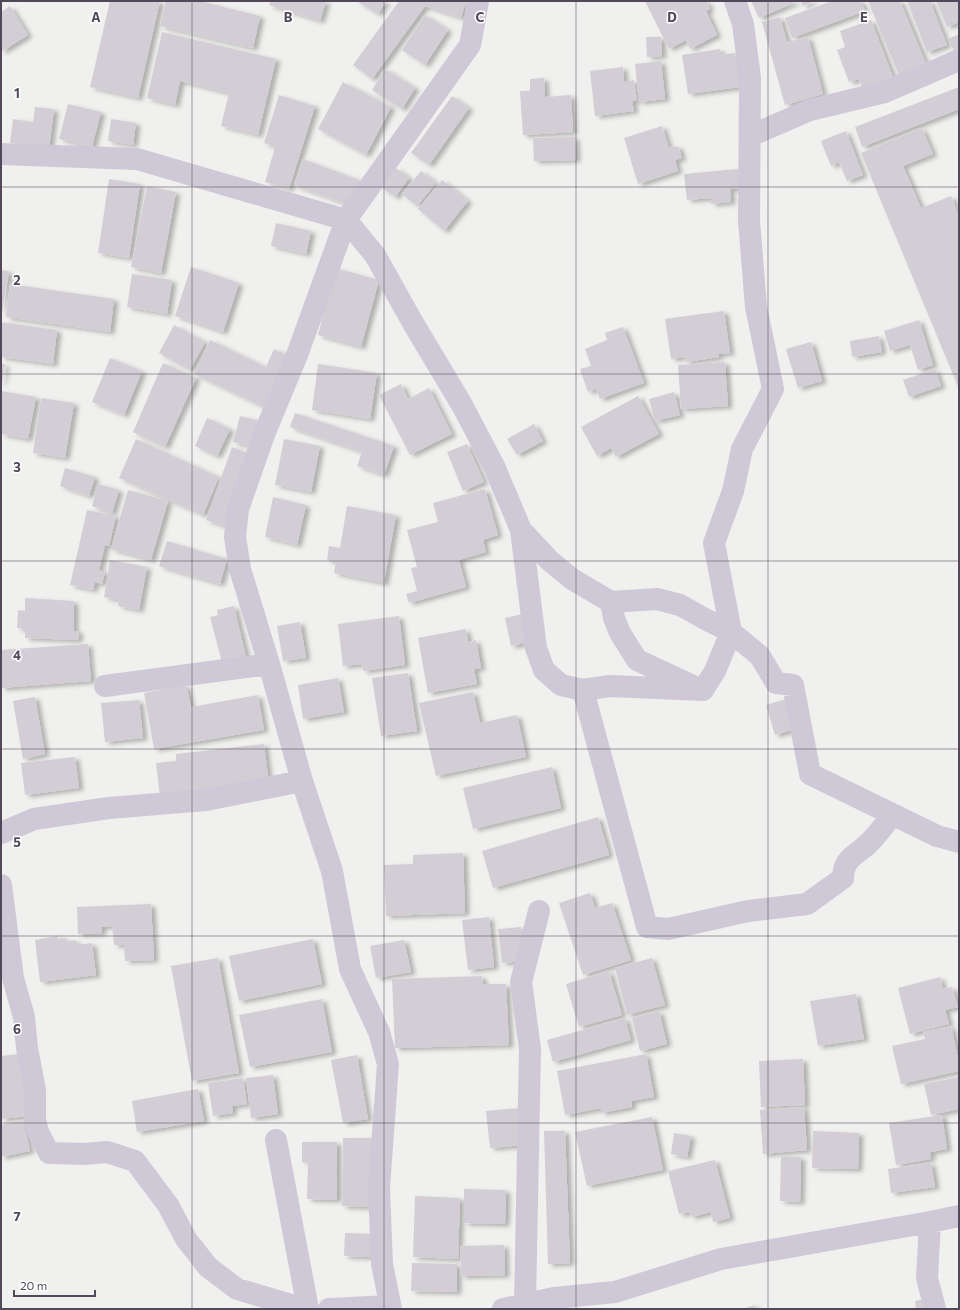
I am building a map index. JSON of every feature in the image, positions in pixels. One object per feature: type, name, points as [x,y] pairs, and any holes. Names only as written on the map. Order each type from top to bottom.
[{"type":"street","points":[[329,1309],[390,1308],[382,1264],[379,1188],[388,1064],[379,1032],[350,969],[332,871],[302,781],[240,569],[235,537],[238,509],[265,432],[297,355],[346,220],[470,45],[478,1]]},
{"type":"street","points":[[703,690],[715,671],[732,632],[714,543],[733,491],[742,449],[773,389],[756,307],[749,221],[750,78],[743,24],[735,1]]},
{"type":"street","points":[[750,136],[810,110],[886,92],[959,60]]},
{"type":"street","points":[[1,154],[137,159],[346,220],[375,255],[413,323],[462,405],[494,466],[521,530],[536,648],[544,670],[561,685],[583,690],[610,686],[703,690]]},
{"type":"street","points":[[521,530],[550,562],[572,579],[611,602],[657,599],[680,605],[732,632],[760,656],[776,683],[793,684],[810,774],[937,836],[959,842]]},
{"type":"street","points":[[611,602],[614,618],[620,633],[637,660],[703,690]]},
{"type":"street","points":[[105,686],[269,664]]},
{"type":"street","points":[[583,690],[647,927],[668,928],[748,911],[807,904],[843,878],[843,870],[851,857],[870,843],[892,815]]},
{"type":"street","points":[[1,833],[34,819],[109,808],[206,800],[302,781]]},
{"type":"street","points":[[1,885],[7,979],[24,1017],[27,1048],[35,1090],[35,1120],[38,1132],[49,1153],[84,1154],[107,1152],[135,1161],[168,1205],[186,1239],[208,1267],[237,1289],[305,1309]]},
{"type":"street","points":[[525,1305],[530,1049],[521,982],[539,911]]},
{"type":"street","points":[[276,1140],[308,1309]]},
{"type":"street","points":[[503,1309],[554,1298],[617,1301],[721,1259],[959,1216]]},
{"type":"street","points":[[930,1222],[927,1278],[935,1309]]},
{"type":"building","points":[[110,1],[160,1],[138,98],[90,87]]},
{"type":"building","points":[[166,1],[200,1],[260,16],[253,48],[160,26]]},
{"type":"building","points":[[271,1],[326,1],[320,21],[269,5]]},
{"type":"building","points":[[356,1],[386,1],[378,14]]},
{"type":"building","points":[[399,1],[466,1],[461,18],[425,6],[372,79],[353,65]]},
{"type":"building","points":[[645,1],[706,1],[710,9],[706,11],[717,35],[690,49],[686,40],[669,49]]},
{"type":"building","points":[[751,1],[798,1],[759,18]]},
{"type":"building","points":[[801,1],[815,1],[803,6]]},
{"type":"building","points":[[832,1],[861,1],[865,11],[792,38],[785,18]]},
{"type":"building","points":[[868,1],[900,1],[926,64],[899,76]]},
{"type":"building","points":[[907,1],[930,1],[947,45],[927,52]]},
{"type":"building","points":[[936,1],[959,1],[959,22],[947,27]]},
{"type":"building","points":[[10,6],[28,35],[1,52],[1,12]]},
{"type":"building","points":[[425,15],[448,30],[425,65],[402,50]]},
{"type":"building","points":[[780,17],[787,42],[808,37],[823,94],[785,105],[762,22]]},
{"type":"building","points":[[871,20],[894,80],[864,92],[859,79],[849,82],[837,50],[845,47],[840,31]]},
{"type":"building","points":[[162,32],[276,59],[258,135],[221,126],[229,93],[180,81],[175,105],[147,98]]},
{"type":"building","points":[[959,34],[959,56],[957,57],[948,39]]},
{"type":"building","points":[[646,37],[661,37],[662,56],[647,57]]},
{"type":"building","points":[[720,49],[721,55],[735,53],[740,87],[688,94],[682,55]]},
{"type":"building","points":[[661,61],[665,99],[639,102],[635,64]]},
{"type":"building","points":[[623,67],[624,82],[634,80],[637,101],[632,101],[634,111],[595,116],[590,71]]},
{"type":"building","points":[[385,69],[415,88],[402,109],[372,90]]},
{"type":"building","points":[[544,78],[545,97],[571,95],[573,132],[523,135],[520,91],[530,91],[530,79]]},
{"type":"building","points":[[343,82],[391,107],[366,155],[318,129]]},
{"type":"building","points":[[959,87],[959,109],[862,147],[855,127]]},
{"type":"building","points":[[279,95],[315,106],[289,189],[265,182],[275,147],[264,143]]},
{"type":"building","points":[[452,96],[469,108],[429,165],[411,153]]},
{"type":"building","points":[[68,104],[101,112],[92,147],[59,139]]},
{"type":"building","points":[[35,107],[54,109],[49,149],[10,143],[13,119],[33,122]]},
{"type":"building","points":[[111,119],[136,123],[133,145],[108,141]]},
{"type":"building","points":[[662,126],[669,148],[678,146],[682,158],[675,160],[678,171],[638,184],[624,138]]},
{"type":"building","points":[[922,128],[933,154],[903,166],[921,208],[951,196],[959,216],[959,389],[861,153]]},
{"type":"building","points":[[846,131],[863,175],[847,181],[839,162],[831,166],[821,141]]},
{"type":"building","points":[[575,137],[576,160],[534,161],[533,138]]},
{"type":"building","points":[[303,159],[359,180],[349,205],[294,185]]},
{"type":"building","points":[[396,168],[409,178],[395,197],[382,188]]},
{"type":"building","points":[[738,169],[740,188],[730,189],[731,202],[711,204],[711,198],[687,200],[684,174]]},
{"type":"building","points":[[421,171],[436,183],[417,206],[402,194]]},
{"type":"building","points":[[109,179],[140,184],[129,258],[98,253]]},
{"type":"building","points":[[442,180],[468,201],[444,231],[418,209]]},
{"type":"building","points":[[147,186],[176,192],[161,273],[131,267]]},
{"type":"building","points":[[276,223],[311,231],[306,254],[271,246]]},
{"type":"building","points":[[191,267],[239,283],[223,332],[175,316]]},
{"type":"building","points":[[335,268],[379,280],[361,347],[318,335]]},
{"type":"building","points":[[1,270],[9,271],[2,313],[1,313]]},
{"type":"building","points":[[132,274],[172,280],[167,314],[127,307]]},
{"type":"building","points":[[10,284],[114,299],[110,332],[6,317]]},
{"type":"building","points":[[724,311],[730,353],[718,354],[719,357],[686,362],[685,357],[671,359],[665,319]]},
{"type":"building","points":[[919,320],[933,365],[918,370],[910,345],[890,351],[884,331]]},
{"type":"building","points":[[1,322],[57,330],[53,364],[1,357]]},
{"type":"building","points":[[174,325],[205,342],[190,370],[159,353]]},
{"type":"building","points":[[623,327],[644,383],[600,399],[596,389],[588,392],[580,369],[591,366],[585,349],[607,340],[605,333]]},
{"type":"building","points":[[879,336],[882,352],[852,357],[850,341]]},
{"type":"building","points":[[210,340],[266,367],[274,349],[295,359],[270,410],[194,374]]},
{"type":"building","points":[[811,342],[822,381],[798,388],[786,349]]},
{"type":"building","points":[[110,358],[142,371],[124,415],[92,402]]},
{"type":"building","points":[[725,362],[728,406],[681,409],[678,365]]},
{"type":"building","points":[[163,363],[196,378],[165,447],[133,432]]},
{"type":"building","points":[[1,364],[5,364],[2,384],[1,384]]},
{"type":"building","points":[[318,364],[377,373],[370,419],[312,410]]},
{"type":"building","points":[[935,369],[941,386],[909,397],[903,380]]},
{"type":"building","points":[[401,384],[408,399],[429,388],[452,434],[410,455],[379,395]]},
{"type":"building","points":[[1,391],[36,397],[28,439],[1,434]]},
{"type":"building","points":[[674,392],[680,415],[655,421],[649,399]]},
{"type":"building","points":[[638,396],[659,434],[616,457],[611,448],[597,456],[581,427]]},
{"type":"building","points":[[41,398],[74,403],[65,458],[33,453]]},
{"type":"building","points":[[295,413],[394,446],[384,475],[357,466],[362,452],[290,427]]},
{"type":"building","points":[[240,416],[260,421],[254,447],[233,442]]},
{"type":"building","points":[[207,418],[230,429],[217,456],[195,446]]},
{"type":"building","points":[[534,424],[543,441],[517,455],[507,439]]},
{"type":"building","points":[[136,439],[219,477],[203,515],[119,478]]},
{"type":"building","points":[[284,439],[320,446],[311,492],[275,485]]},
{"type":"building","points":[[467,444],[484,482],[463,491],[447,452]]},
{"type":"building","points":[[232,447],[255,456],[230,528],[206,520]]},
{"type":"building","points":[[65,468],[95,477],[89,496],[60,486]]},
{"type":"building","points":[[98,484],[119,490],[112,513],[92,506]]},
{"type":"building","points":[[485,489],[498,535],[483,540],[486,552],[459,560],[466,587],[409,603],[406,594],[417,591],[411,568],[417,567],[407,530],[438,522],[433,503]]},
{"type":"building","points":[[128,490],[168,501],[151,560],[111,549]]},
{"type":"building","points":[[273,497],[306,505],[297,545],[265,537]]},
{"type":"building","points":[[347,506],[396,515],[384,583],[334,573],[336,562],[327,560],[329,546],[340,548]]},
{"type":"building","points":[[87,510],[116,516],[109,546],[105,545],[99,570],[105,572],[102,584],[95,582],[93,590],[70,585]]},
{"type":"building","points":[[167,541],[227,559],[220,584],[159,566]]},
{"type":"building","points":[[110,560],[147,567],[139,610],[118,606],[119,600],[104,597]]},
{"type":"building","points":[[25,598],[74,601],[74,631],[79,631],[78,640],[25,638],[25,629],[17,628],[18,610],[25,611]]},
{"type":"building","points":[[234,606],[246,657],[222,662],[210,617],[218,615],[217,610]]},
{"type":"building","points":[[523,614],[529,642],[511,646],[505,618]]},
{"type":"building","points":[[399,616],[405,665],[363,671],[362,664],[343,666],[338,624]]},
{"type":"building","points":[[300,622],[306,658],[283,661],[277,626]]},
{"type":"building","points":[[466,629],[468,642],[476,640],[481,668],[474,669],[477,684],[428,693],[418,638]]},
{"type":"building","points":[[88,644],[91,681],[1,688],[1,650]]},
{"type":"building","points":[[408,673],[417,731],[381,736],[372,678]]},
{"type":"building","points":[[338,678],[344,712],[303,719],[298,685]]},
{"type":"building","points":[[186,685],[191,707],[258,695],[264,730],[154,749],[144,693]]},
{"type":"building","points":[[473,692],[480,723],[517,715],[526,757],[436,776],[419,703]]},
{"type":"building","points":[[35,697],[45,754],[23,759],[13,701]]},
{"type":"building","points":[[786,699],[795,729],[775,735],[766,705]]},
{"type":"building","points":[[139,700],[143,738],[105,742],[101,703]]},
{"type":"building","points":[[264,744],[269,785],[160,797],[156,763],[176,761],[176,754]]},
{"type":"building","points":[[75,757],[79,788],[25,795],[21,763]]},
{"type":"building","points":[[552,767],[561,808],[473,829],[463,788]]},
{"type":"building","points":[[598,817],[609,855],[493,888],[482,851]]},
{"type":"building","points":[[463,853],[465,913],[386,916],[384,865],[413,864],[413,855]]},
{"type":"building","points":[[590,893],[595,908],[612,903],[631,960],[583,975],[559,903]]},
{"type":"building","points":[[151,904],[154,960],[125,961],[124,945],[114,945],[112,926],[101,927],[102,933],[78,934],[77,907]]},
{"type":"building","points":[[489,917],[494,967],[468,970],[462,920]]},
{"type":"building","points":[[521,927],[524,961],[502,963],[498,929]]},
{"type":"building","points":[[57,936],[57,939],[66,938],[67,942],[76,940],[76,945],[92,943],[96,975],[40,982],[35,940]]},
{"type":"building","points":[[313,939],[322,984],[239,1001],[229,956]]},
{"type":"building","points":[[404,940],[411,972],[376,978],[370,946]]},
{"type":"building","points":[[218,958],[239,1073],[192,1081],[171,966]]},
{"type":"building","points":[[652,958],[665,1005],[627,1015],[615,968]]},
{"type":"building","points":[[609,971],[622,1015],[579,1027],[566,984]]},
{"type":"building","points":[[482,976],[483,984],[506,984],[509,1045],[395,1048],[392,979]]},
{"type":"building","points":[[940,977],[943,989],[952,987],[958,1007],[945,1010],[949,1024],[910,1034],[898,988]]},
{"type":"building","points":[[856,994],[864,1039],[818,1046],[810,1001]]},
{"type":"building","points":[[322,999],[332,1052],[250,1067],[239,1015]]},
{"type":"building","points":[[659,1011],[667,1044],[640,1051],[632,1018]]},
{"type":"building","points":[[625,1018],[631,1040],[553,1062],[547,1040]]},
{"type":"building","points":[[951,1026],[959,1063],[959,1071],[901,1084],[892,1046],[925,1039],[923,1032]]},
{"type":"building","points":[[19,1054],[27,1116],[1,1119],[1,1056]]},
{"type":"building","points":[[646,1054],[654,1097],[631,1101],[632,1107],[601,1113],[601,1108],[565,1115],[557,1071]]},
{"type":"building","points":[[357,1055],[368,1119],[343,1123],[331,1060]]},
{"type":"building","points":[[803,1059],[805,1105],[761,1107],[759,1061]]},
{"type":"building","points":[[273,1075],[278,1114],[251,1118],[246,1078]]},
{"type":"building","points":[[959,1077],[959,1109],[931,1115],[924,1084]]},
{"type":"building","points":[[243,1078],[247,1104],[232,1106],[233,1113],[213,1116],[208,1083]]},
{"type":"building","points":[[198,1089],[204,1121],[137,1132],[132,1101]]},
{"type":"building","points":[[804,1107],[807,1150],[763,1154],[760,1110]]},
{"type":"building","points":[[520,1108],[523,1145],[490,1148],[486,1111]]},
{"type":"building","points":[[942,1115],[947,1149],[930,1152],[931,1159],[896,1165],[889,1123]]},
{"type":"building","points":[[652,1117],[663,1170],[587,1186],[575,1132]]},
{"type":"building","points":[[23,1120],[30,1151],[1,1157],[1,1125]]},
{"type":"building","points":[[544,1131],[565,1131],[570,1263],[548,1264]]},
{"type":"building","points":[[813,1131],[859,1133],[858,1169],[812,1168]]},
{"type":"building","points":[[674,1133],[691,1136],[687,1157],[671,1154]]},
{"type":"building","points":[[343,1138],[373,1138],[372,1207],[342,1206]]},
{"type":"building","points":[[302,1142],[337,1142],[337,1200],[307,1199],[308,1163],[302,1162]]},
{"type":"building","points":[[781,1157],[801,1157],[800,1202],[780,1201]]},
{"type":"building","points":[[715,1160],[730,1218],[713,1222],[711,1212],[691,1217],[690,1212],[679,1214],[668,1171]]},
{"type":"building","points":[[931,1163],[935,1187],[891,1193],[888,1169]]},
{"type":"building","points":[[464,1189],[506,1190],[505,1224],[464,1223]]},
{"type":"building","points":[[415,1196],[460,1198],[458,1259],[413,1257]]},
{"type":"building","points":[[345,1233],[371,1234],[370,1257],[344,1256]]},
{"type":"building","points":[[504,1245],[505,1275],[461,1276],[460,1246]]},
{"type":"building","points":[[412,1263],[457,1264],[457,1292],[411,1291]]},
{"type":"building","points":[[931,1298],[933,1309],[913,1309],[916,1308],[915,1301]]},
{"type":"building","points":[[755,1305],[756,1309],[742,1309]]}]
